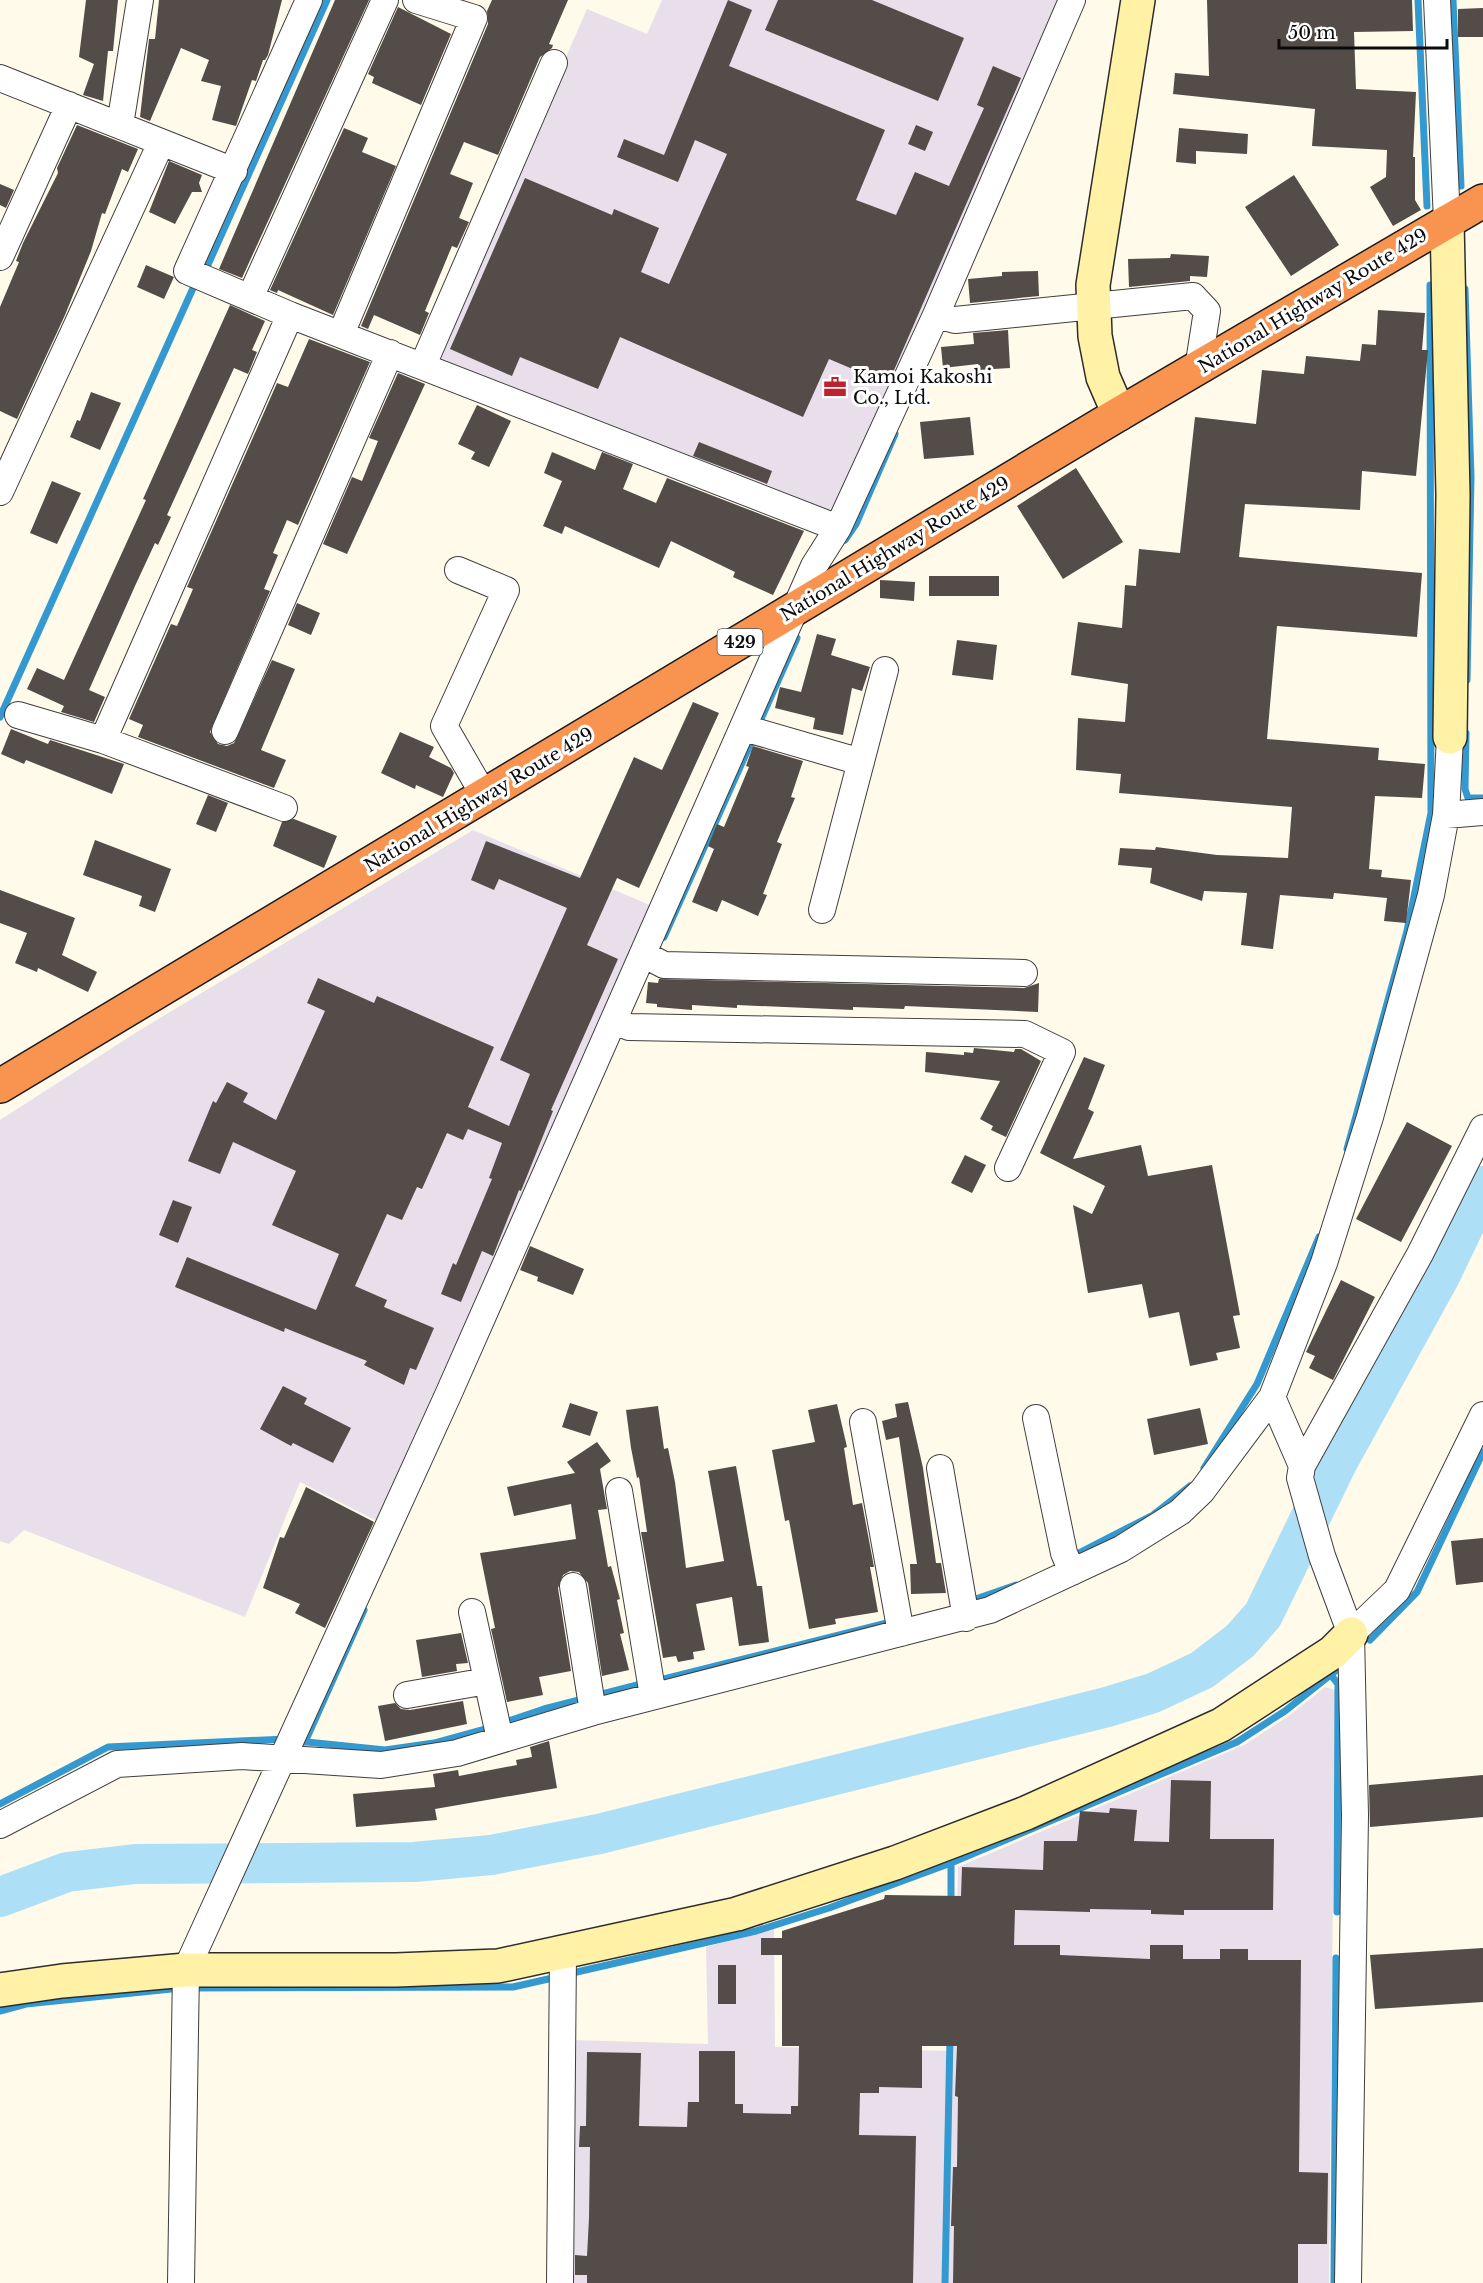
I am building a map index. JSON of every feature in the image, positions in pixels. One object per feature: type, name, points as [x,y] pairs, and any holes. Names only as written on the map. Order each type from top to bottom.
[{"type":"highway","name":"National Highway Route 429","points":[[0,1086],[485,797],[1119,414],[1483,201]]},
{"type":"street","points":[[120,125],[140,0]]},
{"type":"street","points":[[309,0],[187,272],[290,315],[838,528]]},
{"type":"street","points":[[250,298],[385,0]]},
{"type":"street","points":[[341,334],[474,18],[416,0]]},
{"type":"street","points":[[181,2283],[186,1982],[226,1882],[621,1024],[751,730],[814,566],[838,528],[942,318],[1072,0]]},
{"type":"street","points":[[1119,414],[1102,377],[1095,336],[1093,285],[1138,0]]},
{"type":"street","points":[[0,1825],[117,1764],[242,1756],[289,1746],[381,1765],[457,1754],[497,1729],[651,1686],[964,1608],[990,1610],[1068,1563],[1121,1549],[1180,1512],[1202,1491],[1272,1397],[1324,1263],[1411,978],[1431,895],[1446,815],[1450,737],[1453,495],[1447,221],[1437,0]]},
{"type":"street","points":[[423,365],[554,63]]},
{"type":"street","points":[[0,78],[234,171]]},
{"type":"street","points":[[0,257],[69,105]]},
{"type":"street","points":[[0,492],[161,143]]},
{"type":"street","points":[[942,318],[1193,296],[1207,311],[1198,369]]},
{"type":"street","points":[[103,740],[290,315]]},
{"type":"street","points":[[225,731],[390,353]]},
{"type":"street","points":[[458,570],[506,590],[444,726],[485,797]]},
{"type":"street","points":[[822,910],[885,670]]},
{"type":"street","points":[[18,715],[103,740],[284,808]]},
{"type":"street","points":[[751,730],[861,762]]},
{"type":"street","points":[[1446,815],[1483,812]]},
{"type":"street","points":[[650,958],[664,965],[1024,973]]},
{"type":"street","points":[[621,1024],[1025,1034],[1062,1052],[1008,1168]]},
{"type":"street","points":[[1301,1472],[1420,1254],[1483,1128]]},
{"type":"street","points":[[1272,1397],[1301,1472],[1322,1556],[1351,1634],[1355,1815],[1347,2283]]},
{"type":"street","points":[[0,1990],[62,1981],[186,1982],[396,1970],[562,1966],[737,1914],[895,1863],[1026,1813],[1221,1725],[1333,1652],[1397,1590],[1483,1415]]},
{"type":"street","points":[[1036,1418],[1068,1563]]},
{"type":"street","points":[[863,1422],[899,1624]]},
{"type":"street","points":[[940,1468],[964,1608]]},
{"type":"street","points":[[619,1491],[651,1686]]},
{"type":"street","points":[[573,1586],[592,1702]]},
{"type":"street","points":[[472,1612],[497,1729]]},
{"type":"street","points":[[408,1695],[487,1681]]},
{"type":"street","points":[[560,2283],[562,1966]]},
{"type":"shaded area","points":[[662,0],[1064,0],[834,519],[432,363],[587,9],[647,34]]},
{"type":"shaded area","points":[[473,830],[652,906],[381,1523],[300,1482],[245,1617],[24,1530],[9,1544],[0,1541],[0,1120],[140,1030]]},
{"type":"shaded area","points":[[1325,1687],[1335,1690],[1329,2283],[570,2283],[573,2040],[708,2044],[706,1947],[774,1928],[775,2047],[953,2051],[958,1867],[1244,1745],[1290,1715]]},
{"type":"building","points":[[86,0],[118,0],[113,51],[108,51],[103,101],[83,95],[94,64],[79,57]]},
{"type":"building","points":[[159,0],[282,0],[268,55],[263,60],[256,81],[252,80],[236,126],[212,120],[221,86],[201,81],[209,60],[181,48],[150,121],[140,117],[149,39],[155,39]]},
{"type":"building","points":[[335,0],[369,0],[242,278],[219,269]]},
{"type":"building","points":[[492,0],[568,0],[549,44],[553,45],[552,48],[540,57],[498,155],[464,142],[450,174],[473,183],[459,218],[469,222],[457,248],[452,246],[425,311],[429,313],[420,335],[374,315],[368,329],[361,326],[488,24],[487,11]]},
{"type":"building","points":[[728,0],[752,10],[729,66],[885,130],[856,200],[896,215],[915,172],[949,186],[984,108],[977,105],[993,66],[1021,78],[888,384],[829,359],[803,417],[620,337],[598,389],[520,357],[512,376],[450,349],[525,178],[612,215],[614,209],[659,228],[641,272],[669,284],[727,154],[695,140],[678,182],[617,157],[624,139],[664,155]]},
{"type":"building","points":[[778,0],[872,0],[964,38],[938,101],[765,30]]},
{"type":"building","points":[[1207,0],[1412,0],[1413,31],[1354,32],[1356,89],[1416,92],[1413,157],[1415,157],[1415,200],[1421,210],[1393,226],[1370,187],[1386,177],[1387,150],[1312,146],[1315,109],[1173,94],[1175,73],[1209,76]]},
{"type":"building","points":[[398,7],[451,34],[421,105],[372,83],[374,77],[368,74]]},
{"type":"building","points":[[1483,8],[1483,37],[1458,37],[1458,9]]},
{"type":"building","points":[[77,125],[138,149],[128,172],[122,169],[105,214],[102,213],[91,251],[65,315],[17,419],[0,411],[0,307],[19,262],[16,261],[23,243],[58,173],[57,168]]},
{"type":"building","points":[[916,125],[933,132],[925,151],[908,144]]},
{"type":"building","points":[[344,128],[368,138],[362,152],[396,166],[333,315],[278,290],[277,293],[270,290]]},
{"type":"building","points":[[1179,128],[1248,134],[1247,154],[1196,151],[1196,164],[1176,162]]},
{"type":"building","points":[[169,161],[202,175],[199,183],[202,192],[192,192],[175,224],[149,212]]},
{"type":"building","points":[[1294,175],[1339,245],[1291,276],[1245,207]]},
{"type":"building","points":[[0,184],[14,190],[6,208],[0,205]]},
{"type":"building","points":[[1171,254],[1209,256],[1207,277],[1190,276],[1190,281],[1129,287],[1128,259],[1170,258]]},
{"type":"building","points":[[146,265],[174,277],[164,299],[137,287]]},
{"type":"building","points":[[1038,271],[1039,296],[970,303],[968,279],[1002,276],[1002,272]]},
{"type":"building","points":[[230,305],[265,321],[252,350],[257,352],[248,374],[234,368],[167,515],[171,517],[158,545],[155,543],[135,586],[89,690],[105,697],[94,722],[61,712],[64,706],[27,689],[37,668],[64,680],[146,500],[143,499]]},
{"type":"building","points":[[1378,310],[1425,313],[1422,350],[1428,350],[1416,476],[1362,471],[1360,510],[1245,504],[1239,557],[1422,573],[1417,637],[1277,626],[1267,739],[1379,748],[1378,760],[1425,764],[1422,798],[1375,796],[1369,869],[1382,870],[1381,877],[1411,880],[1406,923],[1384,921],[1387,898],[1334,893],[1333,899],[1280,895],[1273,949],[1241,945],[1247,893],[1204,891],[1202,901],[1150,883],[1152,868],[1118,865],[1120,848],[1155,850],[1156,847],[1217,855],[1288,858],[1292,807],[1119,793],[1121,774],[1076,770],[1078,718],[1125,722],[1128,684],[1071,675],[1078,622],[1122,628],[1125,585],[1136,586],[1139,549],[1180,553],[1195,417],[1256,424],[1262,370],[1304,374],[1306,356],[1360,361],[1362,344],[1376,345]]},
{"type":"building","points":[[1008,330],[1010,368],[978,370],[978,364],[943,368],[941,347],[974,344],[973,333]]},
{"type":"building","points":[[309,339],[370,362],[298,525],[287,520],[273,553],[278,555],[264,589],[270,591],[210,732],[218,744],[227,746],[234,743],[272,660],[295,669],[261,750],[286,760],[274,788],[138,737],[143,725],[129,719],[171,624],[177,626],[193,589],[187,587],[277,383],[288,387]]},
{"type":"building","points":[[398,373],[425,384],[347,554],[323,544],[352,477],[362,481],[378,441],[369,438]]},
{"type":"building","points":[[91,392],[121,403],[100,450],[70,437],[77,420],[80,421]]},
{"type":"building","points":[[477,405],[511,421],[489,467],[471,459],[475,452],[458,444]]},
{"type":"building","points":[[970,417],[974,455],[924,459],[920,422]]},
{"type":"building","points":[[699,442],[772,471],[767,484],[693,456]]},
{"type":"building","points":[[552,452],[595,470],[602,452],[633,464],[623,489],[656,503],[667,478],[804,531],[773,595],[733,577],[735,572],[671,541],[659,568],[565,526],[562,534],[543,526],[562,481],[544,473]]},
{"type":"building","points":[[1076,468],[1123,542],[1063,579],[1017,506]]},
{"type":"building","points":[[52,481],[81,493],[57,544],[30,533]]},
{"type":"building","points":[[929,576],[999,576],[999,596],[929,596]]},
{"type":"building","points":[[880,580],[915,582],[914,601],[880,598]]},
{"type":"building","points":[[297,603],[320,613],[311,635],[288,625]]},
{"type":"building","points":[[817,634],[836,639],[831,655],[870,667],[862,691],[852,688],[843,735],[813,729],[815,718],[775,708],[780,687],[801,692]]},
{"type":"building","points":[[957,640],[997,645],[993,680],[952,675]]},
{"type":"building","points":[[693,702],[719,713],[639,888],[617,878],[587,945],[618,959],[551,1110],[553,1111],[493,1256],[482,1251],[461,1302],[441,1294],[453,1263],[456,1265],[492,1179],[489,1178],[502,1143],[468,1129],[463,1140],[447,1133],[422,1189],[417,1187],[402,1220],[387,1214],[355,1286],[387,1300],[384,1307],[434,1328],[416,1370],[410,1368],[404,1385],[364,1365],[367,1361],[285,1328],[284,1332],[175,1287],[187,1257],[316,1310],[339,1254],[272,1225],[296,1171],[233,1142],[220,1174],[188,1161],[213,1101],[216,1103],[227,1082],[248,1093],[243,1102],[276,1120],[325,1011],[307,1003],[318,978],[374,1003],[377,996],[494,1047],[468,1107],[509,1126],[530,1074],[500,1060],[567,908],[499,879],[494,890],[471,880],[486,841],[580,878],[634,757],[662,770]]},
{"type":"building","points":[[11,729],[48,744],[50,740],[124,764],[112,794],[26,760],[24,764],[1,754]]},
{"type":"building","points":[[400,732],[434,747],[429,757],[451,768],[454,773],[443,797],[416,785],[415,789],[381,773]]},
{"type":"building","points":[[753,746],[803,761],[791,797],[795,798],[777,842],[782,844],[763,894],[767,895],[758,916],[722,900],[717,912],[692,902],[714,849],[708,846],[717,824],[724,827],[749,767],[746,766]]},
{"type":"building","points":[[208,795],[228,803],[216,832],[196,824]]},
{"type":"building","points":[[294,819],[337,836],[324,868],[273,846],[282,822]]},
{"type":"building","points":[[95,840],[171,869],[155,912],[139,906],[142,896],[83,875]]},
{"type":"building","points":[[0,890],[75,918],[62,955],[97,972],[88,992],[38,968],[37,972],[15,963],[27,933],[0,923]]},
{"type":"building","points":[[659,979],[1024,988],[1039,983],[1038,1012],[905,1006],[904,1009],[853,1007],[853,1010],[737,1005],[737,1008],[692,1005],[692,1010],[657,1007],[657,1004],[646,1003],[648,982],[658,983]]},
{"type":"building","points":[[974,1048],[1014,1052],[1015,1049],[1021,1049],[1041,1061],[1006,1137],[991,1130],[993,1126],[980,1119],[1000,1081],[925,1072],[926,1052],[964,1055],[964,1052],[973,1053]]},
{"type":"building","points":[[1084,1057],[1105,1065],[1088,1109],[1094,1112],[1073,1159],[1141,1145],[1148,1176],[1212,1165],[1240,1315],[1233,1316],[1240,1348],[1216,1353],[1218,1360],[1190,1366],[1179,1312],[1149,1318],[1142,1284],[1088,1293],[1073,1205],[1092,1214],[1105,1186],[1040,1153]]},
{"type":"building","points":[[1407,1122],[1452,1146],[1401,1242],[1356,1219]]},
{"type":"building","points":[[965,1155],[986,1165],[972,1193],[951,1183]]},
{"type":"building","points":[[173,1200],[192,1207],[178,1243],[159,1235]]},
{"type":"building","points":[[530,1246],[584,1269],[573,1295],[537,1281],[538,1277],[520,1270]]},
{"type":"building","points":[[1341,1280],[1375,1297],[1333,1380],[1309,1368],[1315,1356],[1306,1352]]},
{"type":"building","points":[[283,1386],[307,1398],[304,1404],[351,1428],[333,1463],[293,1443],[291,1446],[260,1429]]},
{"type":"building","points":[[908,1402],[923,1468],[936,1563],[941,1563],[946,1593],[911,1594],[910,1564],[917,1564],[899,1437],[886,1440],[882,1421],[897,1417],[895,1404]]},
{"type":"building","points":[[570,1403],[598,1412],[590,1436],[562,1427]]},
{"type":"building","points":[[837,1404],[847,1447],[844,1448],[853,1505],[862,1503],[874,1567],[870,1567],[878,1612],[835,1619],[836,1624],[809,1629],[789,1520],[785,1521],[772,1450],[815,1442],[808,1410]]},
{"type":"building","points":[[658,1406],[664,1449],[668,1448],[675,1482],[686,1568],[724,1561],[708,1471],[736,1466],[757,1586],[762,1586],[769,1642],[739,1646],[732,1597],[696,1604],[705,1650],[693,1652],[694,1659],[678,1662],[676,1656],[663,1658],[641,1532],[647,1532],[626,1410]]},
{"type":"building","points":[[1200,1408],[1208,1444],[1154,1455],[1147,1419]]},
{"type":"building","points":[[597,1442],[611,1461],[600,1469],[607,1509],[598,1510],[608,1567],[611,1566],[620,1599],[617,1600],[624,1633],[620,1634],[629,1670],[602,1676],[588,1583],[579,1572],[570,1571],[563,1575],[558,1588],[571,1671],[539,1677],[543,1695],[507,1702],[491,1629],[495,1628],[480,1553],[576,1539],[571,1504],[514,1516],[507,1487],[575,1473],[567,1462]]},
{"type":"building","points":[[306,1487],[374,1522],[325,1628],[295,1613],[300,1604],[263,1588],[280,1537],[284,1538]]},
{"type":"building","points":[[1483,1538],[1483,1582],[1456,1585],[1451,1541]]},
{"type":"building","points":[[461,1633],[468,1663],[456,1664],[457,1671],[422,1677],[416,1640]]},
{"type":"building","points":[[463,1701],[467,1724],[385,1741],[378,1706],[395,1703],[401,1709],[410,1710]]},
{"type":"building","points":[[549,1741],[557,1788],[435,1809],[437,1820],[356,1827],[353,1794],[435,1787],[433,1774],[458,1770],[459,1776],[517,1765],[516,1760],[532,1757],[530,1747]]},
{"type":"building","points":[[1483,1775],[1483,1817],[1370,1827],[1369,1785]]},
{"type":"building","points":[[1171,1780],[1211,1781],[1210,1839],[1274,1839],[1273,1910],[1184,1910],[1184,1915],[1151,1914],[1151,1910],[1090,1909],[1090,1912],[1015,1910],[1014,1945],[1060,1945],[1060,1955],[1150,1959],[1150,1945],[1183,1945],[1183,1959],[1220,1959],[1220,1949],[1248,1949],[1248,1960],[1301,1960],[1299,2172],[1328,2173],[1327,2244],[1298,2244],[1298,2283],[953,2283],[954,2226],[951,2226],[953,2167],[957,2167],[958,2097],[955,2096],[957,2046],[922,2046],[922,2088],[879,2087],[879,2093],[860,2093],[859,2135],[916,2136],[913,2283],[587,2283],[587,2275],[575,2275],[575,2255],[587,2256],[590,2147],[579,2147],[580,2126],[586,2126],[587,2052],[641,2053],[639,2126],[687,2127],[688,2102],[699,2102],[699,2051],[735,2051],[735,2104],[743,2104],[743,2113],[791,2114],[791,2106],[798,2106],[799,2046],[782,2046],[782,1955],[761,1955],[761,1938],[782,1938],[782,1931],[884,1899],[885,1895],[961,1896],[962,1867],[1043,1870],[1044,1841],[1077,1841],[1080,1811],[1109,1813],[1110,1808],[1137,1810],[1134,1841],[1169,1842]]},
{"type":"building","points":[[1483,1948],[1483,2002],[1375,2009],[1370,1955]]},
{"type":"building","points":[[718,1965],[736,1965],[736,2004],[718,2004]]},
{"type":"waterway","points":[[0,717],[194,286],[206,269],[327,0]]},
{"type":"waterway","points":[[1418,0],[1427,206]]},
{"type":"waterway","points":[[1453,0],[1461,186]]},
{"type":"waterway","points":[[1347,1149],[1407,931],[1431,813],[1430,285]]},
{"type":"waterway","points":[[1465,289],[1471,477],[1467,680]]},
{"type":"waterway","points":[[845,540],[856,524],[895,434]]},
{"type":"waterway","points":[[758,726],[797,638]]},
{"type":"waterway","points":[[1466,733],[1465,789],[1468,798],[1483,798]]},
{"type":"waterway","points":[[664,937],[754,736]]},
{"type":"waterway","points":[[0,1897],[67,1872],[135,1864],[414,1862],[491,1855],[599,1834],[1107,1707],[1153,1693],[1202,1670],[1240,1641],[1263,1615],[1338,1461],[1441,1274],[1483,1186]]},
{"type":"waterway","points":[[1204,1468],[1257,1384],[1319,1237]]},
{"type":"waterway","points":[[1370,1640],[1417,1592],[1483,1452]]},
{"type":"waterway","points":[[1071,1557],[1153,1515],[1190,1486]]},
{"type":"waterway","points":[[967,1602],[1016,1585]]},
{"type":"waterway","points":[[305,1742],[364,1610]]},
{"type":"waterway","points":[[656,1681],[895,1621]]},
{"type":"waterway","points":[[568,1974],[756,1931],[829,1908],[951,1863],[1237,1742],[1285,1711],[1338,1669]]},
{"type":"waterway","points":[[1331,1675],[1338,1684],[1337,1912]]},
{"type":"waterway","points":[[503,1723],[544,1709],[645,1683]]},
{"type":"waterway","points":[[297,1741],[385,1750],[434,1743],[492,1727]]},
{"type":"waterway","points":[[0,1804],[108,1747],[286,1739]]},
{"type":"waterway","points":[[951,1863],[951,1903]]},
{"type":"waterway","points":[[1334,2283],[1336,1958]]},
{"type":"waterway","points":[[192,1988],[513,1987],[557,1977]]},
{"type":"waterway","points":[[0,2011],[26,2004],[181,1988]]},
{"type":"waterway","points":[[945,2283],[950,2037]]},
{"type":"place","name":"Kamoi Kakoshi Co., Ltd.","points":[[835,387]]}]
